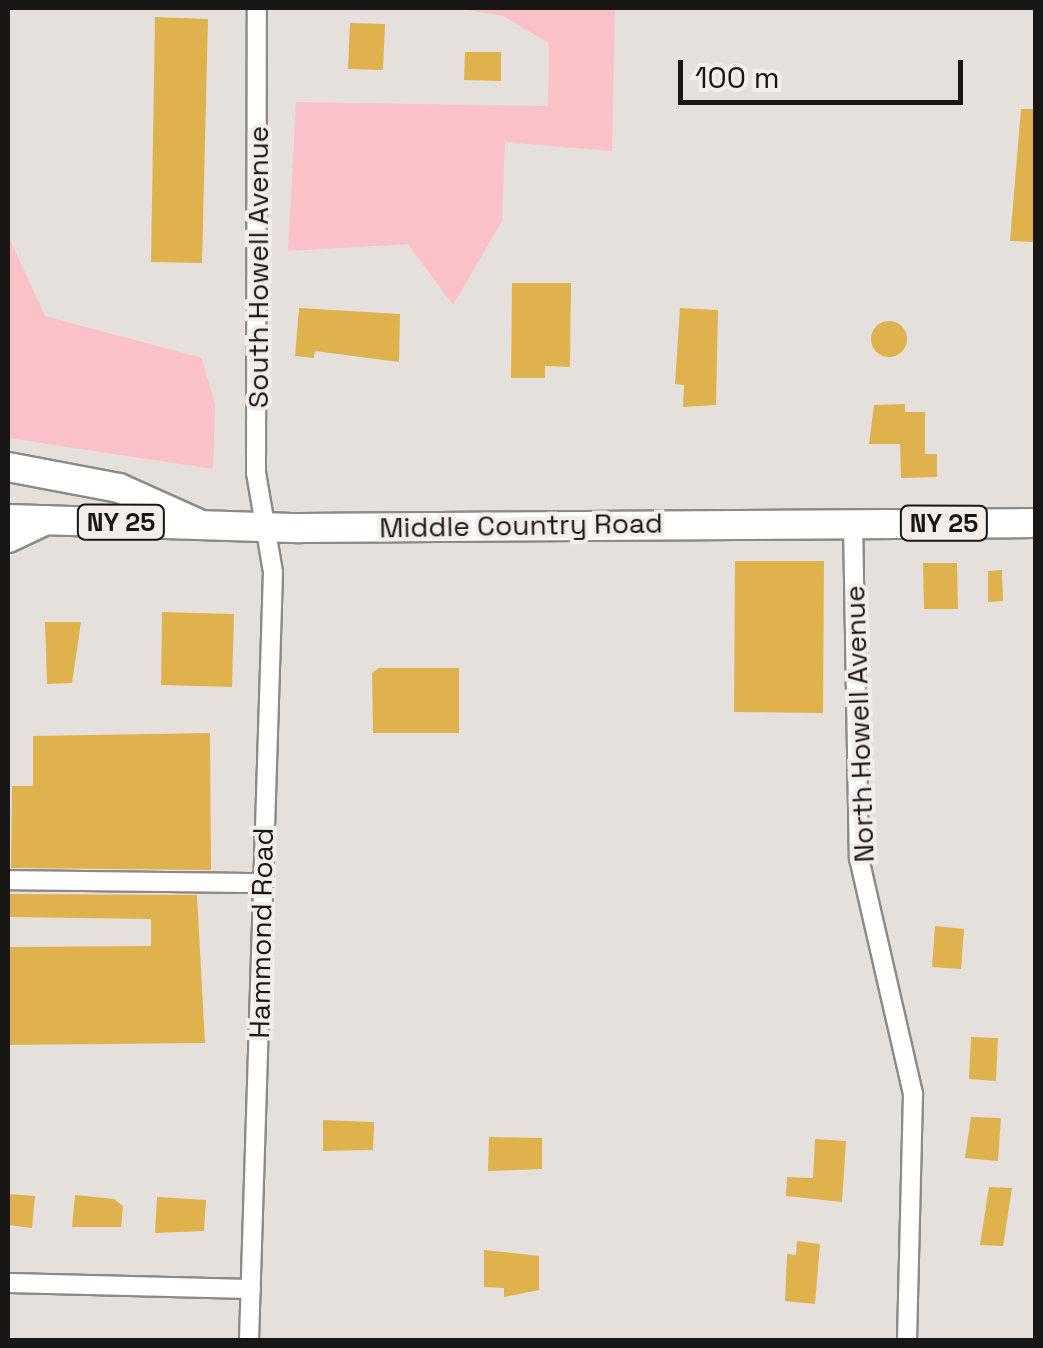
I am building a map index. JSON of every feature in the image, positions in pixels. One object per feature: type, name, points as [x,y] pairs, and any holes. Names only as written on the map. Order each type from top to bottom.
[{"type":"main road","points":[[8,467],[119,488],[197,524]]},
{"type":"main road","name":"Middle Country Road","points":[[8,520],[264,526],[1036,523]]},
{"type":"main road","points":[[8,538],[46,520]]},
{"type":"street","name":"South Howell Avenue","points":[[257,8],[256,463],[264,526]]},
{"type":"street","name":"North Howell Avenue","points":[[853,521],[860,858],[912,1094],[907,1340]]},
{"type":"street","name":"Hammond Road","points":[[249,1340],[273,572],[264,526]]},
{"type":"street","points":[[8,880],[262,883]]},
{"type":"street","points":[[8,1283],[251,1289]]},
{"type":"shaded area","points":[[456,8],[615,8],[612,151],[505,142],[502,221],[453,305],[408,244],[288,251],[296,102],[548,106],[549,43],[503,16]]},
{"type":"shaded area","points":[[8,235],[45,316],[202,358],[215,404],[213,469],[8,438]]},
{"type":"building","points":[[155,17],[208,19],[202,263],[151,262]]},
{"type":"building","points":[[350,23],[385,24],[383,70],[348,69]]},
{"type":"building","points":[[465,52],[501,52],[501,81],[464,80]]},
{"type":"building","points":[[1021,109],[1036,109],[1036,242],[1010,241]]},
{"type":"building","points":[[512,283],[571,283],[570,367],[545,366],[545,378],[511,378]]},
{"type":"building","points":[[299,308],[400,314],[399,362],[315,351],[314,358],[295,356]]},
{"type":"building","points":[[680,308],[718,310],[716,405],[683,407],[684,385],[675,384]]},
{"type":"building","points":[[889,321],[902,326],[907,339],[902,352],[889,357],[876,352],[871,339],[876,326]]},
{"type":"building","points":[[905,404],[905,412],[925,412],[925,454],[937,454],[937,477],[901,478],[900,444],[869,444],[874,405]]},
{"type":"building","points":[[735,561],[824,561],[823,713],[734,712]]},
{"type":"building","points":[[923,563],[957,563],[958,609],[924,609]]},
{"type":"building","points":[[1002,570],[1003,601],[988,602],[988,571]]},
{"type":"building","points":[[162,612],[234,614],[232,687],[161,685]]},
{"type":"building","points":[[45,622],[81,622],[72,683],[47,684]]},
{"type":"building","points":[[379,668],[459,668],[459,733],[373,733],[372,673]]},
{"type":"building","points":[[210,733],[211,870],[11,868],[12,786],[33,786],[33,736]]},
{"type":"building","points":[[8,894],[197,895],[205,1043],[8,1045],[8,947],[151,946],[151,919],[8,917]]},
{"type":"building","points":[[935,926],[964,929],[961,969],[932,967]]},
{"type":"building","points":[[971,1037],[998,1038],[996,1081],[969,1079]]},
{"type":"building","points":[[971,1117],[1001,1118],[998,1161],[965,1158]]},
{"type":"building","points":[[323,1120],[374,1122],[373,1150],[323,1151]]},
{"type":"building","points":[[489,1137],[542,1138],[542,1169],[488,1171]]},
{"type":"building","points":[[815,1139],[846,1141],[842,1202],[786,1196],[787,1177],[813,1178]]},
{"type":"building","points":[[989,1187],[1012,1188],[1003,1246],[980,1245]]},
{"type":"building","points":[[8,1194],[35,1196],[32,1228],[8,1225]]},
{"type":"building","points":[[75,1195],[114,1199],[123,1206],[121,1227],[72,1227]]},
{"type":"building","points":[[157,1197],[206,1200],[204,1231],[155,1233]]},
{"type":"building","points":[[797,1241],[820,1244],[815,1304],[785,1301],[787,1254],[796,1255]]},
{"type":"building","points":[[484,1250],[539,1256],[539,1290],[504,1297],[504,1288],[484,1287]]}]
